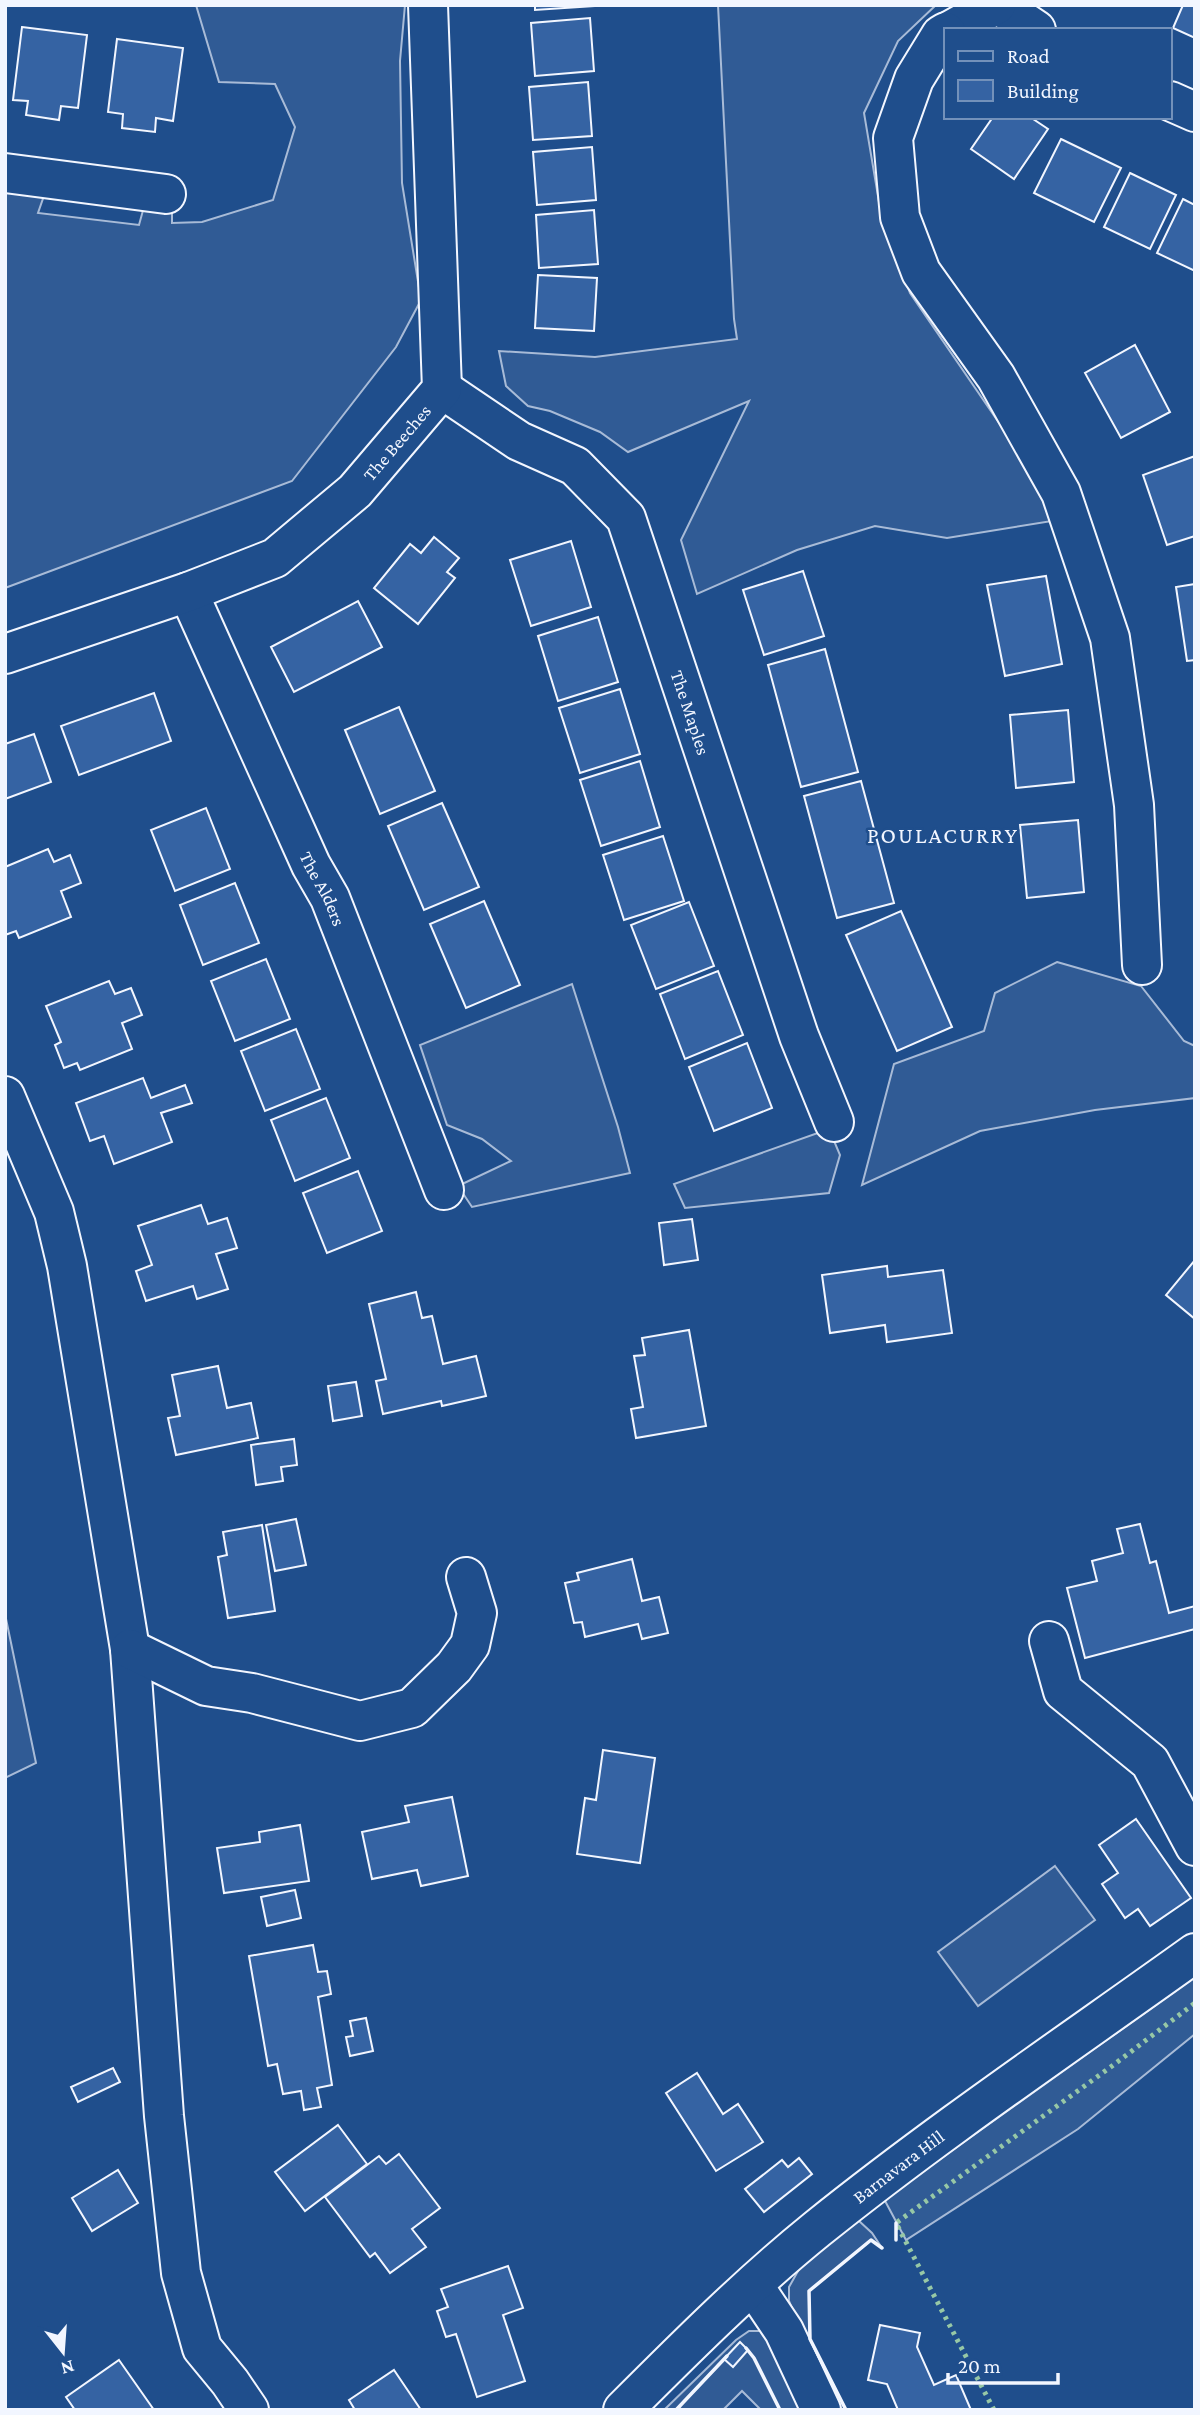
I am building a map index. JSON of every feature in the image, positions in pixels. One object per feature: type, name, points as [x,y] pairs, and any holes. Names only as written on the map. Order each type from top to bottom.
[{"type":"street","name":"The Beeches","points":[[5,654],[188,592],[275,558],[355,491],[442,389],[428,5]]},
{"type":"street","points":[[954,28],[997,5],[1033,28]]},
{"type":"street","points":[[944,33],[915,79],[893,138],[900,217],[921,272],[996,377],[1061,493],[1107,629],[1133,804],[1142,965]]},
{"type":"street","points":[[1172,102],[1195,111]]},
{"type":"street","points":[[5,173],[166,194]]},
{"type":"street","name":"The Maples","points":[[442,389],[519,441],[575,466],[626,517],[799,1036],[834,1122]]},
{"type":"street","name":"The Alders","points":[[188,592],[311,865],[330,898],[444,1190]]},
{"type":"street","points":[[5,1096],[54,1212],[67,1266],[130,1649],[164,2116],[180,2273],[202,2348],[249,2410]]},
{"type":"street","points":[[130,1649],[206,1686],[252,1693],[360,1721],[412,1708],[454,1667],[470,1645],[477,1613],[466,1577]]},
{"type":"street","points":[[1049,1641],[1063,1691],[1150,1762],[1195,1846]]},
{"type":"street","name":"Barnavara Hill","points":[[624,2410],[753,2285],[815,2230],[880,2180],[1195,1953]]},
{"type":"street","points":[[753,2285],[784,2331],[821,2410]]},
{"type":"shaded area","points":[[196,5],[405,5],[400,61],[402,183],[421,300],[396,347],[292,481],[5,588],[5,181],[47,187],[38,213],[139,225],[145,203],[172,207],[172,223],[202,222],[273,200],[295,127],[275,84],[219,82]]},
{"type":"shaded area","points":[[718,5],[936,5],[898,41],[864,113],[880,208],[910,293],[1041,484],[1052,521],[947,538],[875,526],[797,550],[697,594],[681,540],[749,401],[628,452],[600,432],[550,411],[528,406],[506,386],[499,351],[595,357],[737,339]]},
{"type":"shaded area","points":[[1057,962],[1141,986],[1184,1041],[1195,1046],[1195,1098],[1095,1110],[980,1131],[862,1185],[894,1064],[984,1031],[995,993]]},
{"type":"shaded area","points":[[572,984],[630,1173],[472,1207],[458,1186],[511,1161],[482,1139],[447,1125],[420,1045]]},
{"type":"shaded area","points":[[829,1129],[840,1155],[829,1193],[685,1208],[674,1184]]},
{"type":"shaded area","points":[[5,1614],[36,1763],[5,1778]]},
{"type":"shaded area","points":[[1055,1866],[1095,1920],[978,2006],[938,1952]]},
{"type":"shaded area","points":[[1195,1977],[1195,2034],[1078,2129],[906,2240],[884,2199]]},
{"type":"shaded area","points":[[858,2220],[872,2233],[882,2248],[871,2240],[809,2291],[810,2339],[846,2410],[842,2410],[805,2340],[789,2301],[789,2287],[802,2264]]},
{"type":"shaded area","points":[[749,2331],[760,2331],[774,2341],[807,2410],[761,2410],[742,2391],[723,2410],[682,2410],[679,2407],[676,2410],[664,2410],[736,2340]]},
{"type":"building","points":[[535,5],[594,5],[594,6],[535,10]]},
{"type":"building","points":[[1183,5],[1195,5],[1195,38],[1173,28]]},
{"type":"building","points":[[590,18],[594,71],[535,76],[531,23]]},
{"type":"building","points":[[22,27],[87,35],[78,108],[61,106],[59,120],[26,115],[28,101],[13,100]]},
{"type":"building","points":[[117,39],[183,48],[173,121],[156,118],[155,132],[122,128],[123,114],[108,112]]},
{"type":"building","points":[[588,82],[592,136],[533,140],[529,87]]},
{"type":"building","points":[[992,119],[1033,119],[1048,129],[1014,179],[971,149]]},
{"type":"building","points":[[1061,139],[1121,168],[1094,222],[1034,193]]},
{"type":"building","points":[[592,147],[596,200],[537,205],[533,152]]},
{"type":"building","points":[[1130,173],[1176,195],[1150,249],[1104,227]]},
{"type":"building","points":[[1183,199],[1195,205],[1195,271],[1157,253]]},
{"type":"building","points":[[594,210],[598,264],[539,268],[536,215]]},
{"type":"building","points":[[538,275],[597,278],[594,331],[535,328]]},
{"type":"building","points":[[1135,345],[1170,412],[1121,438],[1085,373]]},
{"type":"building","points":[[1195,456],[1195,536],[1167,545],[1143,475]]},
{"type":"building","points":[[434,537],[459,558],[447,572],[455,578],[418,624],[374,588],[410,544],[421,553]]},
{"type":"building","points":[[571,541],[591,607],[531,626],[510,560]]},
{"type":"building","points":[[803,571],[824,636],[764,655],[743,590]]},
{"type":"building","points":[[1046,576],[1062,664],[1005,676],[987,585]]},
{"type":"building","points":[[1195,584],[1195,660],[1187,661],[1176,587]]},
{"type":"building","points":[[358,601],[382,647],[294,692],[271,647]]},
{"type":"building","points":[[598,617],[618,682],[558,701],[538,636]]},
{"type":"building","points":[[825,649],[858,772],[801,787],[768,665]]},
{"type":"building","points":[[620,689],[640,754],[580,773],[559,708]]},
{"type":"building","points":[[154,693],[171,741],[79,775],[61,726]]},
{"type":"building","points":[[399,707],[435,791],[380,814],[345,730]]},
{"type":"building","points":[[1068,710],[1074,782],[1016,788],[1010,715]]},
{"type":"building","points":[[34,734],[51,782],[5,799],[5,744]]},
{"type":"building","points":[[640,761],[660,827],[601,846],[580,780]]},
{"type":"building","points":[[861,781],[894,903],[837,918],[804,796]]},
{"type":"building","points":[[442,803],[479,887],[424,910],[388,826]]},
{"type":"building","points":[[206,808],[230,869],[175,891],[151,830]]},
{"type":"building","points":[[1078,820],[1084,892],[1027,898],[1020,825]]},
{"type":"building","points":[[663,836],[684,901],[624,920],[603,855]]},
{"type":"building","points":[[48,849],[54,862],[70,855],[81,883],[61,891],[71,917],[19,938],[16,931],[5,935],[5,867]]},
{"type":"building","points":[[235,883],[259,943],[203,965],[180,905]]},
{"type":"building","points":[[484,901],[520,985],[466,1008],[430,924]]},
{"type":"building","points":[[689,902],[714,966],[656,989],[631,925]]},
{"type":"building","points":[[901,911],[952,1027],[897,1051],[846,935]]},
{"type":"building","points":[[266,959],[290,1019],[235,1041],[211,981]]},
{"type":"building","points":[[718,971],[743,1035],[685,1059],[660,994]]},
{"type":"building","points":[[109,981],[115,994],[131,988],[142,1015],[122,1023],[132,1049],[80,1070],[77,1063],[64,1068],[55,1045],[61,1042],[46,1006]]},
{"type":"building","points":[[296,1029],[320,1089],[265,1111],[241,1051]]},
{"type":"building","points":[[747,1043],[772,1108],[714,1131],[689,1067]]},
{"type":"building","points":[[143,1078],[151,1098],[185,1085],[192,1103],[161,1113],[172,1142],[114,1164],[104,1136],[90,1141],[76,1103]]},
{"type":"building","points":[[326,1098],[350,1158],[295,1181],[271,1120]]},
{"type":"building","points":[[358,1171],[382,1231],[327,1253],[303,1193]]},
{"type":"building","points":[[201,1205],[208,1224],[227,1218],[237,1248],[216,1254],[228,1289],[197,1299],[193,1286],[146,1301],[136,1271],[152,1265],[138,1226]]},
{"type":"building","points":[[692,1219],[698,1260],[664,1265],[659,1223]]},
{"type":"building","points":[[1195,1260],[1195,1319],[1166,1295]]},
{"type":"building","points":[[887,1266],[888,1277],[943,1270],[952,1333],[887,1342],[885,1325],[830,1333],[822,1275]]},
{"type":"building","points":[[416,1292],[422,1318],[432,1316],[443,1364],[476,1356],[486,1396],[442,1406],[441,1401],[383,1414],[376,1381],[386,1379],[369,1304]]},
{"type":"building","points":[[689,1330],[706,1426],[636,1438],[631,1409],[643,1407],[634,1356],[645,1355],[642,1338]]},
{"type":"building","points":[[218,1366],[227,1408],[251,1403],[258,1438],[176,1455],[168,1418],[180,1416],[172,1375]]},
{"type":"building","points":[[356,1382],[362,1416],[333,1421],[328,1386]]},
{"type":"building","points":[[294,1439],[297,1465],[281,1467],[283,1481],[256,1485],[251,1445]]},
{"type":"building","points":[[296,1519],[306,1565],[275,1571],[266,1525]]},
{"type":"building","points":[[1140,1524],[1150,1563],[1156,1561],[1169,1613],[1195,1606],[1195,1629],[1085,1658],[1067,1588],[1097,1581],[1092,1561],[1123,1553],[1117,1529]]},
{"type":"building","points":[[262,1525],[275,1611],[228,1618],[218,1557],[227,1555],[223,1532]]},
{"type":"building","points":[[632,1559],[642,1601],[659,1597],[668,1633],[642,1639],[638,1624],[585,1637],[582,1622],[574,1623],[565,1583],[579,1580],[577,1573]]},
{"type":"building","points":[[603,1750],[655,1758],[640,1863],[577,1854],[585,1798],[596,1800]]},
{"type":"building","points":[[452,1797],[468,1876],[421,1886],[417,1870],[372,1879],[362,1832],[409,1822],[405,1806]]},
{"type":"building","points":[[1136,1819],[1191,1898],[1150,1926],[1138,1909],[1125,1918],[1102,1884],[1118,1873],[1099,1845]]},
{"type":"building","points":[[300,1825],[309,1881],[224,1893],[217,1848],[260,1842],[259,1832]]},
{"type":"building","points":[[295,1890],[301,1918],[267,1926],[261,1897]]},
{"type":"building","points":[[313,1945],[318,1972],[327,1971],[331,1994],[318,1997],[332,2085],[317,2088],[321,2107],[304,2110],[301,2091],[283,2094],[277,2064],[268,2066],[249,1956]]},
{"type":"building","points":[[366,2018],[373,2051],[350,2056],[346,2037],[353,2036],[350,2021]]},
{"type":"building","points":[[113,2068],[120,2082],[78,2102],[71,2087]]},
{"type":"building","points":[[697,2073],[723,2114],[738,2104],[763,2142],[716,2171],[666,2093]]},
{"type":"building","points":[[338,2125],[367,2164],[305,2211],[275,2172]]},
{"type":"building","points":[[399,2154],[440,2208],[412,2229],[426,2247],[390,2273],[375,2253],[370,2257],[325,2197],[379,2156],[386,2164]]},
{"type":"building","points":[[799,2158],[812,2174],[764,2212],[745,2189],[782,2160],[788,2167]]},
{"type":"building","points":[[118,2170],[138,2203],[92,2231],[72,2198]]},
{"type":"building","points":[[508,2266],[523,2308],[503,2315],[525,2381],[477,2397],[456,2334],[446,2337],[437,2311],[448,2307],[441,2289]]},
{"type":"building","points":[[880,2325],[920,2333],[917,2347],[934,2385],[956,2375],[971,2410],[898,2410],[887,2384],[868,2380]]},
{"type":"building","points":[[740,2342],[748,2350],[733,2367],[724,2359]]},
{"type":"building","points":[[119,2360],[154,2410],[75,2410],[66,2397]]},
{"type":"building","points":[[394,2370],[421,2410],[355,2410],[349,2400]]},
{"type":"hedge","points":[[994,2410],[896,2223],[1195,2003]]},
{"type":"wall","points":[[896,2223],[896,2240]]},
{"type":"wall","points":[[846,2410],[810,2339],[809,2291],[871,2240],[882,2248]]},
{"type":"wall","points":[[746,2348],[754,2358],[780,2410]]},
{"type":"wall","points":[[676,2410],[727,2356]]},
{"type":"district","name":"POULACURRY","points":[[943,835]]}]
